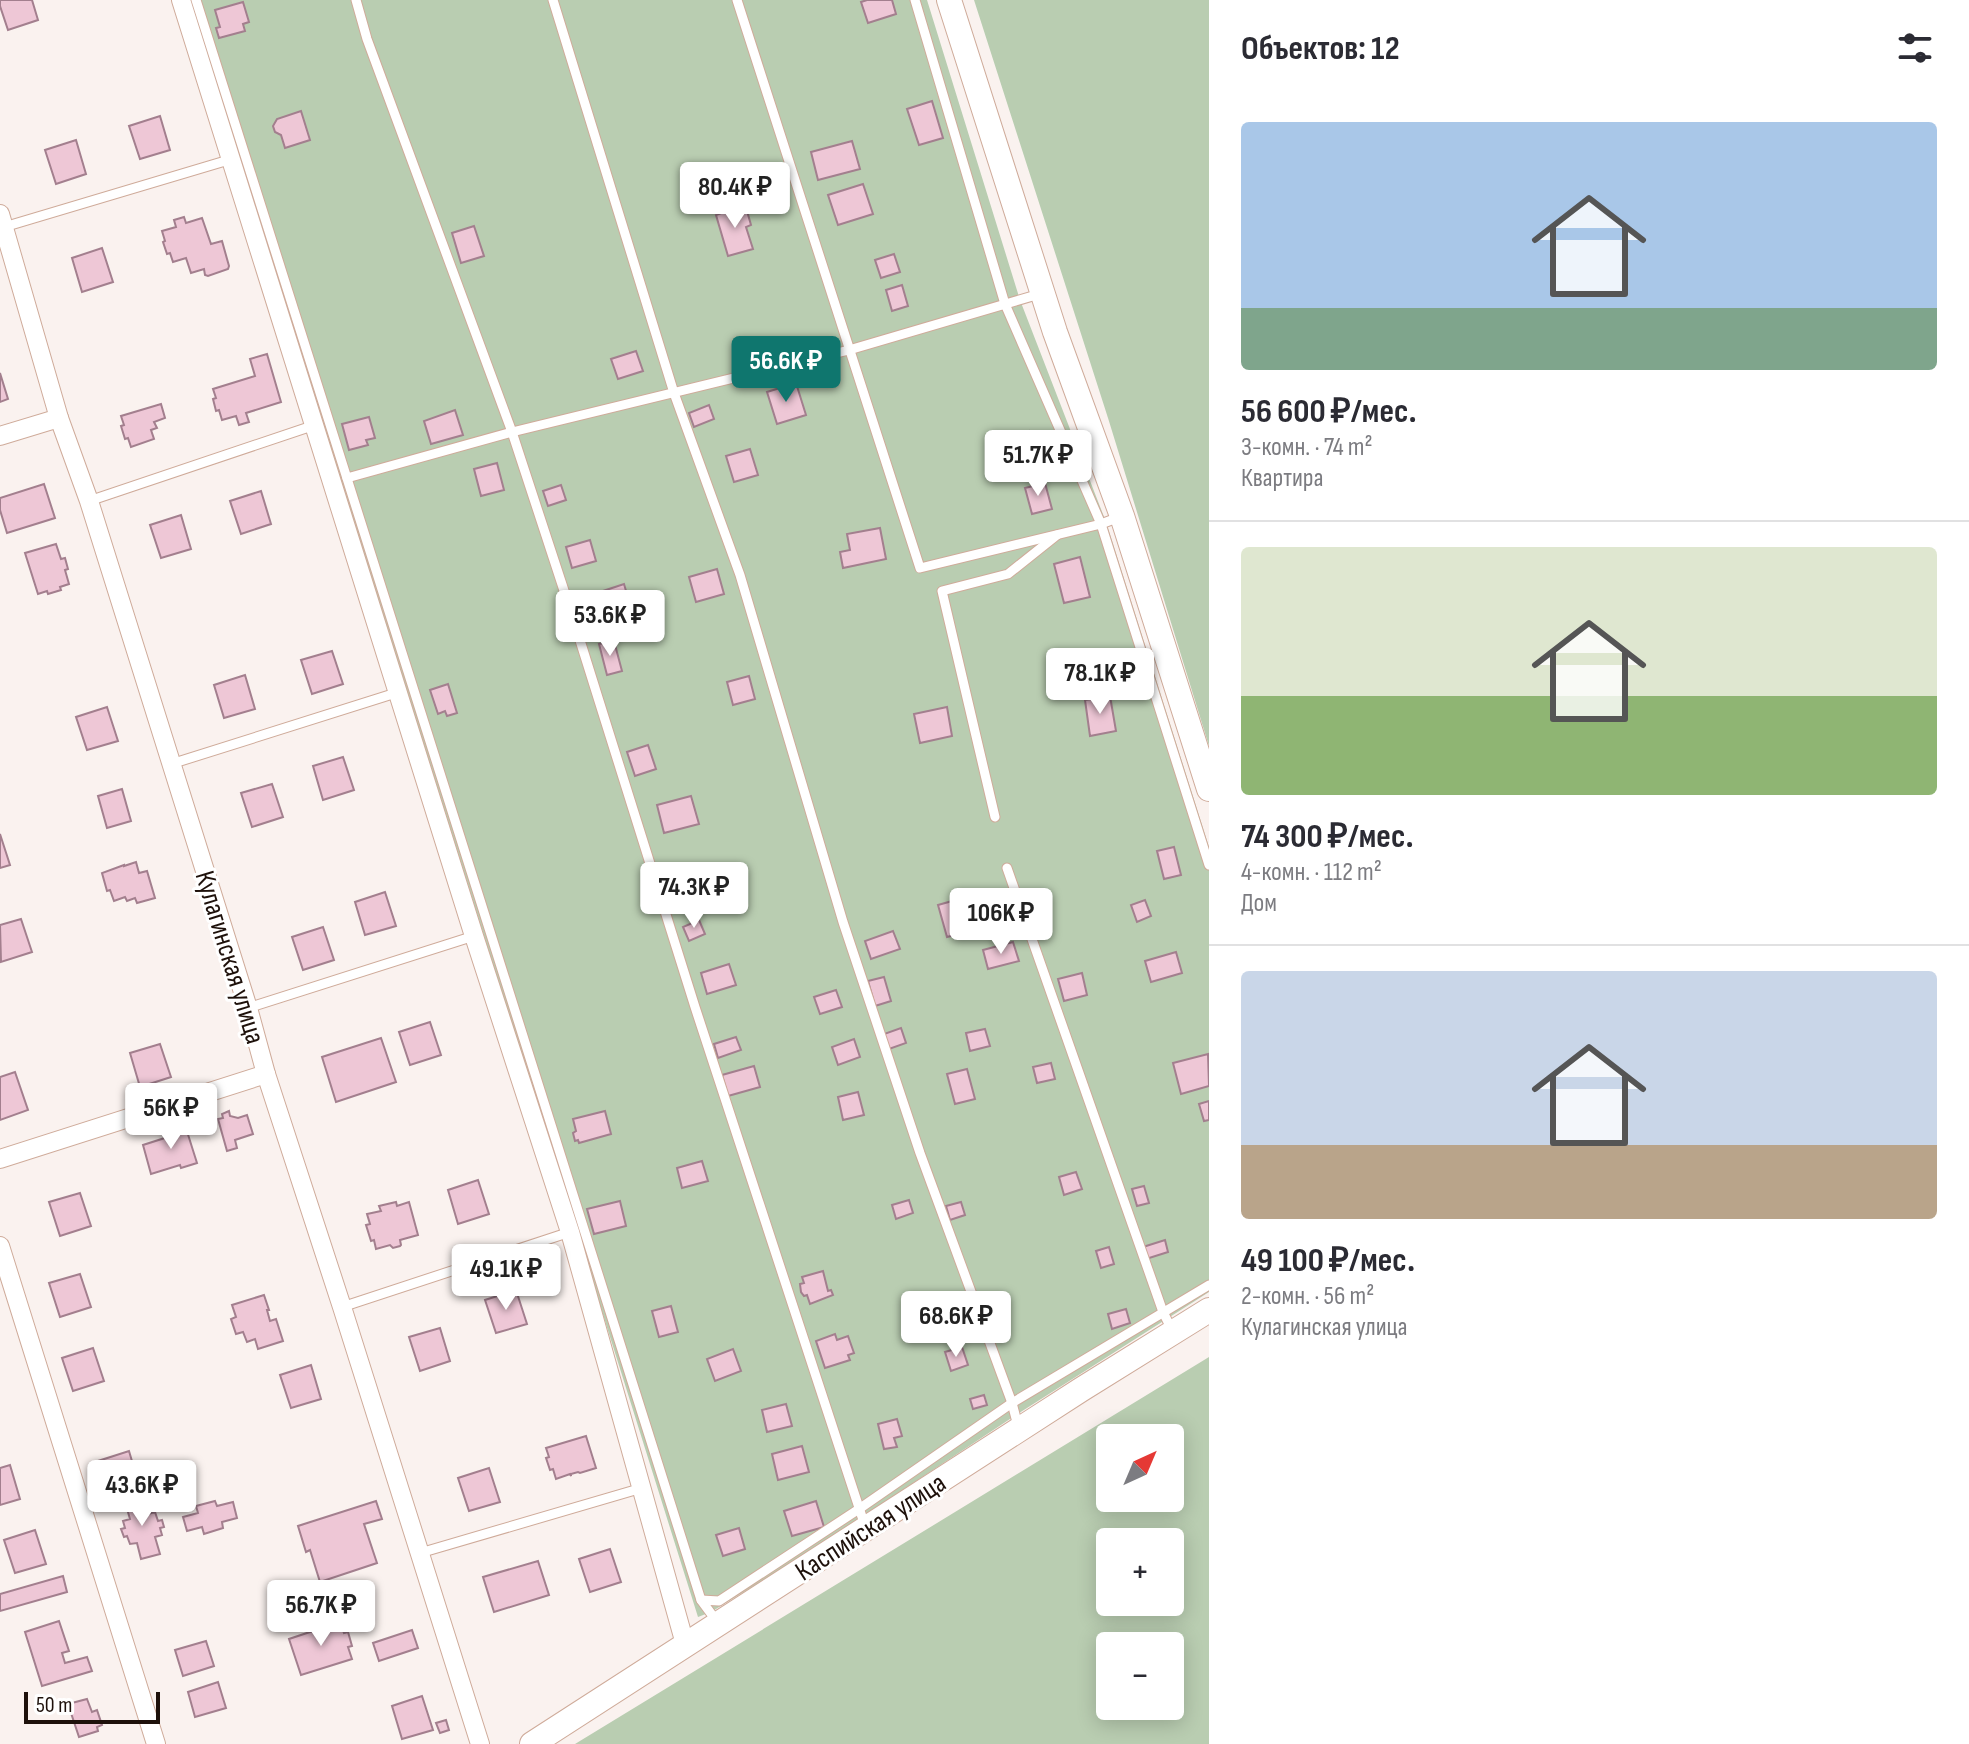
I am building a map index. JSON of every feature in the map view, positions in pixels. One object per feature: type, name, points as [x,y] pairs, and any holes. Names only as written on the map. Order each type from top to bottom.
[{"type":"street","points":[[181,0],[474,936],[570,1232],[685,1644]]},
{"type":"street","points":[[949,0],[1043,293],[1111,520],[1209,789]]},
{"type":"street","name":"Кулагинская улица","points":[[2,221],[59,418],[89,501],[266,1074],[480,1744]]},
{"type":"street","points":[[0,436],[59,418]]},
{"type":"street","points":[[0,1159],[266,1074]]},
{"type":"street","points":[[0,1246],[156,1744]]},
{"type":"street","name":"Каспийская улица","points":[[532,1744],[718,1623],[863,1518],[1019,1429],[1168,1322],[1209,1310]]},
{"type":"lane","points":[[196,0],[701,1600],[718,1623]]},
{"type":"lane","points":[[356,0],[372,53],[512,432],[695,1007],[863,1518]]},
{"type":"lane","points":[[553,0],[674,393],[740,575],[843,922],[920,1153],[1019,1429]]},
{"type":"lane","points":[[737,0],[920,568],[1111,520]]},
{"type":"lane","points":[[915,0],[1005,304],[1111,520],[1209,865]]},
{"type":"lane","points":[[2,221],[232,159]]},
{"type":"lane","points":[[347,478],[512,432],[849,350],[1043,293]]},
{"type":"lane","points":[[89,501],[315,425]]},
{"type":"lane","points":[[995,817],[942,591],[1008,574],[1059,533]]},
{"type":"lane","points":[[171,764],[399,692]]},
{"type":"lane","points":[[1007,868],[1168,1322]]},
{"type":"lane","points":[[248,1008],[474,936]]},
{"type":"lane","points":[[342,1307],[570,1232]]},
{"type":"lane","points":[[701,1600],[719,1601],[863,1518],[1012,1403],[1168,1322],[1209,1285]]},
{"type":"lane","points":[[420,1553],[642,1488]]},
{"type":"green space","points":[[190,0],[927,0],[1020,300],[1106,522],[1209,847],[1209,1292],[800,1558],[698,1617]]},
{"type":"green space","points":[[974,0],[1209,0],[1209,746],[1108,418]]},
{"type":"green space","points":[[1209,1357],[1209,1744],[575,1744],[1096,1426],[1096,1512],[1184,1512],[1184,1424],[1099,1424]]},
{"type":"building","points":[[0,0],[32,0],[38,20],[8,30]]},
{"type":"building","points":[[892,0],[896,14],[868,23],[861,2]]},
{"type":"building","points":[[243,2],[249,22],[243,24],[245,31],[219,38],[216,28],[220,27],[215,10]]},
{"type":"building","points":[[932,101],[943,138],[919,145],[907,109]]},
{"type":"building","points":[[301,111],[310,140],[285,148],[281,135],[275,132],[273,126],[277,119]]},
{"type":"building","points":[[160,116],[170,150],[140,159],[129,126]]},
{"type":"building","points":[[76,140],[86,174],[56,184],[45,150]]},
{"type":"building","points":[[852,141],[860,169],[818,180],[811,152]]},
{"type":"building","points":[[863,184],[873,214],[838,225],[828,195]]},
{"type":"building","points":[[745,204],[751,225],[746,227],[753,249],[728,256],[716,215]]},
{"type":"building","points":[[184,217],[186,223],[202,218],[211,244],[222,241],[228,269],[208,276],[204,269],[191,273],[186,258],[173,262],[170,253],[167,254],[162,231],[176,227],[174,220]]},
{"type":"building","points":[[474,226],[484,256],[461,263],[452,233]]},
{"type":"building","points":[[102,248],[113,282],[82,292],[72,258]]},
{"type":"building","points":[[894,254],[900,272],[881,278],[875,260]]},
{"type":"building","points":[[902,285],[908,306],[892,311],[886,290]]},
{"type":"building","points":[[636,351],[643,371],[618,379],[611,359]]},
{"type":"building","points":[[267,354],[281,402],[246,413],[249,422],[239,425],[236,416],[222,420],[219,410],[216,411],[213,389],[255,376],[250,359]]},
{"type":"building","points":[[0,373],[8,399],[0,402]]},
{"type":"building","points":[[796,383],[806,415],[777,424],[767,392]]},
{"type":"building","points":[[161,404],[165,418],[154,422],[157,428],[151,430],[154,439],[131,447],[128,438],[125,439],[121,416]]},
{"type":"building","points":[[709,405],[714,419],[694,427],[689,413]]},
{"type":"building","points":[[455,410],[463,435],[431,444],[424,421]]},
{"type":"building","points":[[369,417],[375,438],[366,440],[368,445],[349,450],[342,424]]},
{"type":"building","points":[[1029,431],[1034,447],[1020,451],[1016,436]]},
{"type":"building","points":[[750,449],[758,475],[734,482],[726,456]]},
{"type":"building","points":[[497,463],[504,490],[481,496],[474,469]]},
{"type":"building","points":[[1045,483],[1052,509],[1032,514],[1025,488]]},
{"type":"building","points":[[44,484],[55,518],[7,533],[0,498]]},
{"type":"building","points":[[561,485],[566,500],[548,506],[543,491]]},
{"type":"building","points":[[261,491],[271,524],[241,534],[230,501]]},
{"type":"building","points":[[181,515],[191,549],[161,558],[150,525]]},
{"type":"building","points":[[880,528],[886,559],[843,568],[840,552],[850,550],[847,534]]},
{"type":"building","points":[[590,540],[596,561],[572,568],[566,547]]},
{"type":"building","points":[[56,544],[61,559],[65,558],[69,584],[60,587],[61,590],[38,594],[25,553]]},
{"type":"building","points":[[1080,557],[1090,597],[1064,603],[1054,564]]},
{"type":"building","points":[[717,569],[724,594],[696,602],[689,577]]},
{"type":"building","points":[[624,584],[631,608],[607,616],[600,592]]},
{"type":"building","points":[[614,641],[622,671],[607,675],[599,644]]},
{"type":"building","points":[[332,651],[343,684],[312,694],[301,660]]},
{"type":"building","points":[[245,675],[255,709],[224,718],[214,685]]},
{"type":"building","points":[[749,676],[755,699],[733,705],[727,682]]},
{"type":"building","points":[[448,684],[457,713],[447,716],[445,711],[438,714],[430,690]]},
{"type":"building","points":[[1110,696],[1116,731],[1090,736],[1085,700]]},
{"type":"building","points":[[107,707],[118,741],[87,750],[76,717]]},
{"type":"building","points":[[947,707],[952,736],[920,743],[914,714]]},
{"type":"building","points":[[648,745],[656,769],[635,776],[627,752]]},
{"type":"building","points":[[343,757],[354,790],[323,800],[313,766]]},
{"type":"building","points":[[272,784],[283,817],[252,827],[241,793]]},
{"type":"building","points":[[122,789],[131,821],[107,828],[98,796]]},
{"type":"building","points":[[691,796],[699,824],[664,833],[657,805]]},
{"type":"building","points":[[0,834],[10,865],[0,868]]},
{"type":"building","points":[[1174,847],[1181,875],[1164,879],[1157,851]]},
{"type":"building","points":[[136,862],[139,873],[147,871],[155,898],[137,903],[135,898],[127,901],[125,897],[114,901],[110,890],[107,891],[102,873]]},
{"type":"building","points":[[385,892],[396,926],[365,935],[355,902]]},
{"type":"building","points":[[977,894],[980,906],[975,907],[978,916],[991,912],[994,925],[947,937],[938,905]]},
{"type":"building","points":[[1145,900],[1151,916],[1137,922],[1131,905]]},
{"type":"building","points":[[21,919],[32,952],[1,962],[0,925]]},
{"type":"building","points":[[699,920],[705,934],[689,941],[683,927]]},
{"type":"building","points":[[323,927],[334,960],[303,970],[292,937]]},
{"type":"building","points":[[893,931],[900,949],[871,959],[865,941]]},
{"type":"building","points":[[1013,942],[1019,961],[988,969],[983,950]]},
{"type":"building","points":[[1176,952],[1182,973],[1151,982],[1145,961]]},
{"type":"building","points":[[729,964],[736,985],[707,994],[701,973]]},
{"type":"building","points":[[1082,973],[1087,995],[1064,1001],[1058,979]]},
{"type":"building","points":[[884,977],[891,1001],[875,1006],[868,981]]},
{"type":"building","points":[[836,990],[842,1007],[820,1014],[814,997]]},
{"type":"building","points":[[430,1022],[441,1055],[410,1065],[399,1032]]},
{"type":"building","points":[[901,1028],[906,1043],[889,1049],[884,1034]]},
{"type":"building","points":[[985,1029],[990,1046],[970,1051],[966,1033]]},
{"type":"building","points":[[736,1037],[741,1050],[718,1058],[714,1044]]},
{"type":"building","points":[[381,1038],[396,1082],[336,1102],[322,1057]]},
{"type":"building","points":[[854,1039],[860,1057],[838,1065],[832,1047]]},
{"type":"building","points":[[160,1044],[171,1077],[140,1087],[130,1053]]},
{"type":"building","points":[[1208,1054],[1209,1086],[1181,1094],[1173,1063]]},
{"type":"building","points":[[1051,1063],[1055,1079],[1037,1083],[1033,1067]]},
{"type":"building","points":[[754,1066],[760,1087],[728,1096],[722,1075]]},
{"type":"building","points":[[967,1069],[975,1099],[955,1104],[947,1074]]},
{"type":"building","points":[[15,1072],[28,1110],[0,1120],[0,1077]]},
{"type":"building","points":[[858,1092],[864,1115],[843,1120],[838,1097]]},
{"type":"building","points":[[1209,1101],[1209,1120],[1204,1121],[1199,1104]]},
{"type":"building","points":[[229,1111],[230,1116],[238,1118],[247,1115],[253,1134],[235,1140],[237,1148],[227,1151],[218,1119]]},
{"type":"building","points":[[605,1111],[611,1134],[579,1143],[575,1141],[573,1119]]},
{"type":"building","points":[[185,1125],[197,1163],[151,1174],[143,1145],[171,1136],[169,1130]]},
{"type":"building","points":[[702,1161],[708,1181],[682,1188],[677,1168]]},
{"type":"building","points":[[1076,1172],[1082,1189],[1064,1195],[1059,1177]]},
{"type":"building","points":[[478,1180],[489,1214],[458,1224],[448,1190]]},
{"type":"building","points":[[1144,1186],[1149,1203],[1137,1206],[1132,1189]]},
{"type":"building","points":[[80,1193],[91,1226],[60,1236],[49,1202]]},
{"type":"building","points":[[909,1200],[913,1213],[896,1219],[892,1205]]},
{"type":"building","points":[[620,1201],[626,1226],[594,1234],[587,1209]]},
{"type":"building","points":[[396,1202],[397,1206],[409,1202],[418,1235],[400,1240],[400,1246],[376,1249],[366,1225],[370,1224],[367,1214],[381,1211],[379,1206]]},
{"type":"building","points":[[961,1202],[965,1215],[950,1220],[946,1206]]},
{"type":"building","points":[[1165,1240],[1168,1252],[1146,1259],[1143,1247]]},
{"type":"building","points":[[1109,1247],[1114,1264],[1101,1268],[1096,1251]]},
{"type":"building","points":[[823,1271],[828,1291],[831,1290],[833,1295],[810,1304],[807,1295],[801,1292],[802,1277]]},
{"type":"building","points":[[80,1274],[91,1307],[60,1317],[49,1283]]},
{"type":"building","points":[[516,1290],[527,1324],[496,1333],[485,1300]]},
{"type":"building","points":[[264,1295],[270,1321],[276,1319],[283,1341],[258,1349],[255,1339],[247,1342],[243,1332],[236,1334],[231,1319],[236,1317],[232,1305]]},
{"type":"building","points":[[671,1306],[678,1332],[659,1337],[652,1311]]},
{"type":"building","points":[[942,1307],[945,1317],[951,1315],[954,1324],[948,1326],[949,1329],[925,1337],[922,1327],[914,1329],[911,1317]]},
{"type":"building","points":[[1126,1309],[1130,1323],[1112,1329],[1108,1314]]},
{"type":"building","points":[[440,1328],[450,1361],[420,1371],[409,1337]]},
{"type":"building","points":[[835,1334],[837,1340],[848,1336],[854,1353],[848,1355],[850,1360],[825,1368],[816,1341]]},
{"type":"building","points":[[962,1347],[968,1365],[951,1371],[945,1352]]},
{"type":"building","points":[[93,1348],[104,1381],[73,1391],[62,1358]]},
{"type":"building","points":[[733,1349],[741,1371],[715,1381],[707,1359]]},
{"type":"building","points":[[311,1365],[321,1399],[291,1408],[280,1375]]},
{"type":"building","points":[[984,1395],[987,1405],[973,1409],[970,1399]]},
{"type":"building","points":[[786,1404],[792,1426],[767,1432],[762,1410]]},
{"type":"building","points":[[897,1419],[902,1436],[894,1438],[897,1447],[884,1449],[878,1424]]},
{"type":"building","points":[[586,1436],[596,1468],[556,1479],[546,1458],[549,1457],[546,1448]]},
{"type":"building","points":[[802,1446],[809,1472],[778,1480],[772,1454]]},
{"type":"building","points":[[129,1451],[139,1485],[109,1494],[98,1461]]},
{"type":"building","points":[[10,1465],[20,1499],[0,1505],[0,1468]]},
{"type":"building","points":[[489,1468],[500,1502],[469,1511],[458,1478]]},
{"type":"building","points":[[144,1497],[148,1514],[155,1512],[164,1527],[160,1528],[162,1535],[155,1537],[160,1554],[141,1559],[137,1543],[130,1544],[121,1529],[125,1528],[123,1521],[130,1519],[125,1502]]},
{"type":"building","points":[[215,1501],[217,1506],[233,1502],[237,1518],[222,1522],[223,1528],[204,1534],[202,1527],[187,1531],[183,1517],[198,1513],[196,1506]]},
{"type":"building","points":[[376,1501],[382,1519],[364,1524],[377,1563],[320,1582],[298,1526]]},
{"type":"building","points":[[816,1501],[824,1527],[792,1536],[784,1511]]},
{"type":"building","points":[[739,1528],[745,1549],[723,1556],[716,1535]]},
{"type":"building","points":[[35,1530],[46,1564],[15,1573],[4,1540]]},
{"type":"building","points":[[610,1549],[621,1582],[590,1592],[579,1559]]},
{"type":"building","points":[[538,1561],[549,1595],[494,1612],[483,1577]]},
{"type":"building","points":[[63,1576],[67,1592],[0,1611],[0,1594]]},
{"type":"building","points":[[59,1621],[69,1651],[62,1653],[65,1663],[87,1657],[92,1671],[42,1686],[25,1632]]},
{"type":"building","points":[[340,1622],[344,1633],[348,1632],[352,1659],[301,1675],[289,1639]]},
{"type":"building","points":[[412,1630],[418,1648],[379,1661],[373,1643]]},
{"type":"building","points":[[206,1641],[214,1666],[183,1676],[175,1650]]},
{"type":"building","points":[[218,1682],[226,1708],[195,1717],[188,1692]]},
{"type":"building","points":[[422,1696],[433,1730],[402,1739],[392,1706]]},
{"type":"building","points":[[87,1699],[92,1712],[97,1710],[102,1725],[97,1727],[98,1731],[79,1737],[68,1704]]},
{"type":"building","points":[[446,1720],[449,1730],[440,1733],[436,1723]]}]
